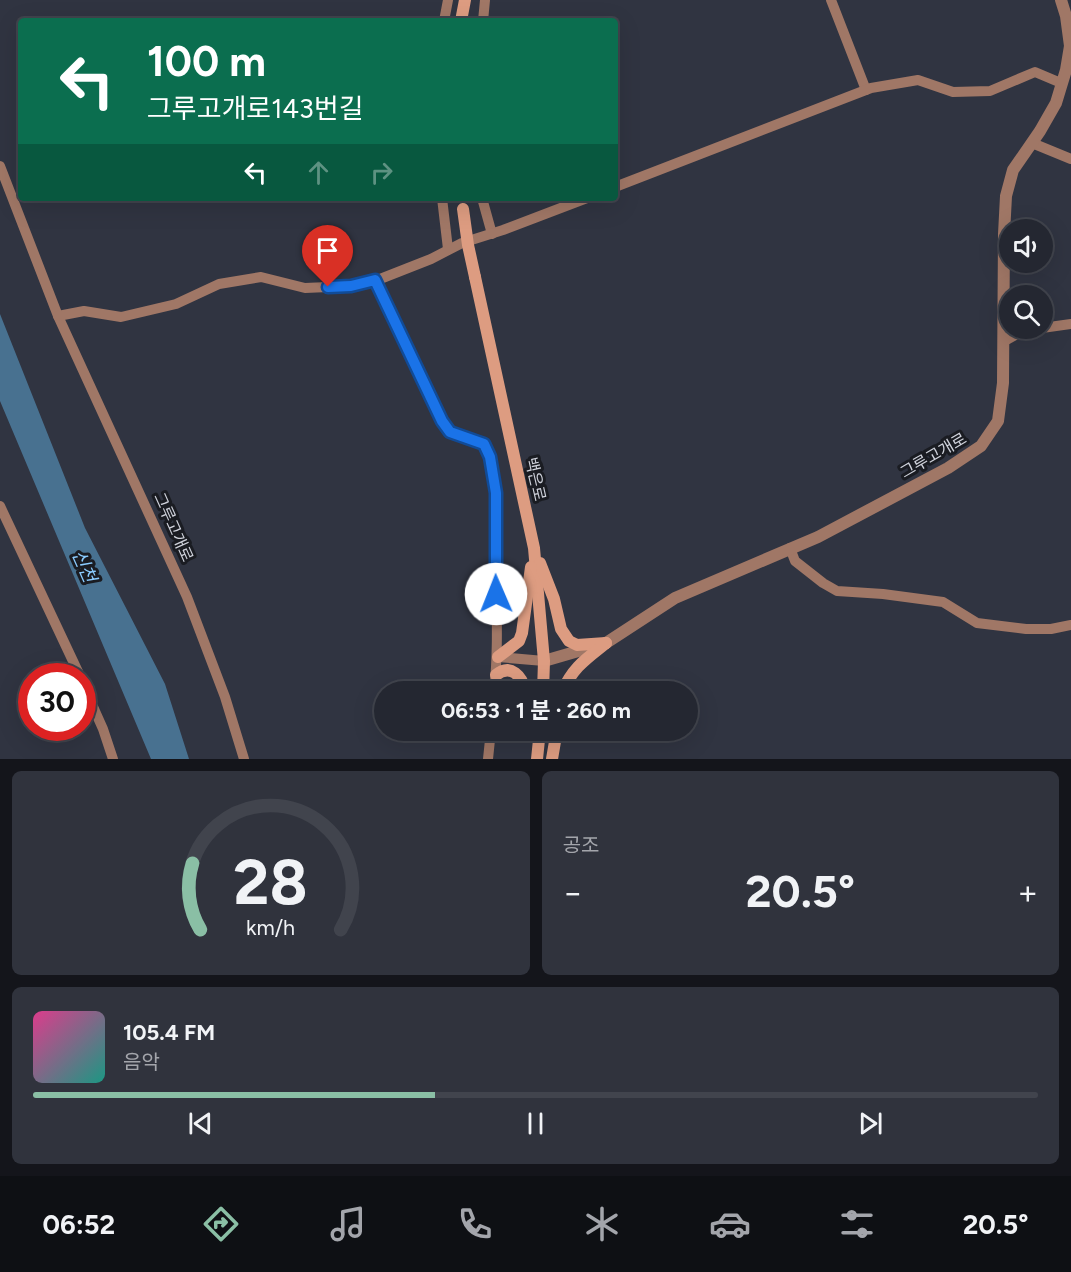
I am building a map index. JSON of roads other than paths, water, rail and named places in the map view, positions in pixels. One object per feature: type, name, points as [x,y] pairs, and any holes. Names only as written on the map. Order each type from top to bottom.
[{"type":"main road","points":[[462,18],[465,0]]},
{"type":"main road","name":"백은로","points":[[463,204],[468,245],[534,548],[544,661],[543,681]]},
{"type":"main road","points":[[534,548],[554,599],[561,629],[568,641],[577,645],[606,643]]},
{"type":"main road","points":[[498,657],[519,641],[522,633],[534,548]]},
{"type":"main road","points":[[567,681],[580,663],[606,643]]},
{"type":"main road","points":[[496,675],[502,670],[510,670],[519,676],[521,681]]},
{"type":"main road","points":[[537,759],[539,741]]},
{"type":"main road","points":[[552,759],[555,741]]},
{"type":"street","points":[[445,18],[448,0]]},
{"type":"street","points":[[483,18],[485,0]]},
{"type":"street","points":[[831,0],[866,90]]},
{"type":"street","name":"그루고개로","points":[[544,661],[606,643],[675,598],[818,537],[948,468],[981,446],[998,422],[1003,383],[1006,196],[1013,170],[1056,103],[1070,46],[1069,27],[1061,0]]},
{"type":"street","points":[[618,186],[866,90],[918,80],[953,92],[990,91],[1035,72],[1061,83]]},
{"type":"street","points":[[1032,143],[1071,159]]},
{"type":"street","name":"그루고개로","points":[[0,166],[58,315],[187,597],[225,697],[244,759]]},
{"type":"street","points":[[442,201],[448,249]]},
{"type":"street","points":[[483,201],[492,234]]},
{"type":"street","points":[[58,315],[84,311],[121,317],[176,304],[219,284],[261,277],[305,288],[351,286],[375,280],[431,259],[462,243],[579,201]]},
{"type":"street","points":[[375,280],[442,421],[450,432],[484,444],[490,457],[496,493],[498,657],[495,681]]},
{"type":"street","points":[[1053,326],[1071,324]]},
{"type":"street","points":[[1003,342],[1008,339]]},
{"type":"street","points":[[0,506],[74,663]]},
{"type":"street","points":[[790,549],[795,561],[837,591],[943,602],[977,623],[1026,629],[1051,629],[1071,625]]},
{"type":"street","points":[[498,657],[544,661]]},
{"type":"street","points":[[96,713],[113,759]]},
{"type":"street","points":[[488,759],[489,741]]},
{"type":"water","name":"신천","points":[[0,314],[85,528],[165,684],[189,759],[151,759],[0,401]]}]
